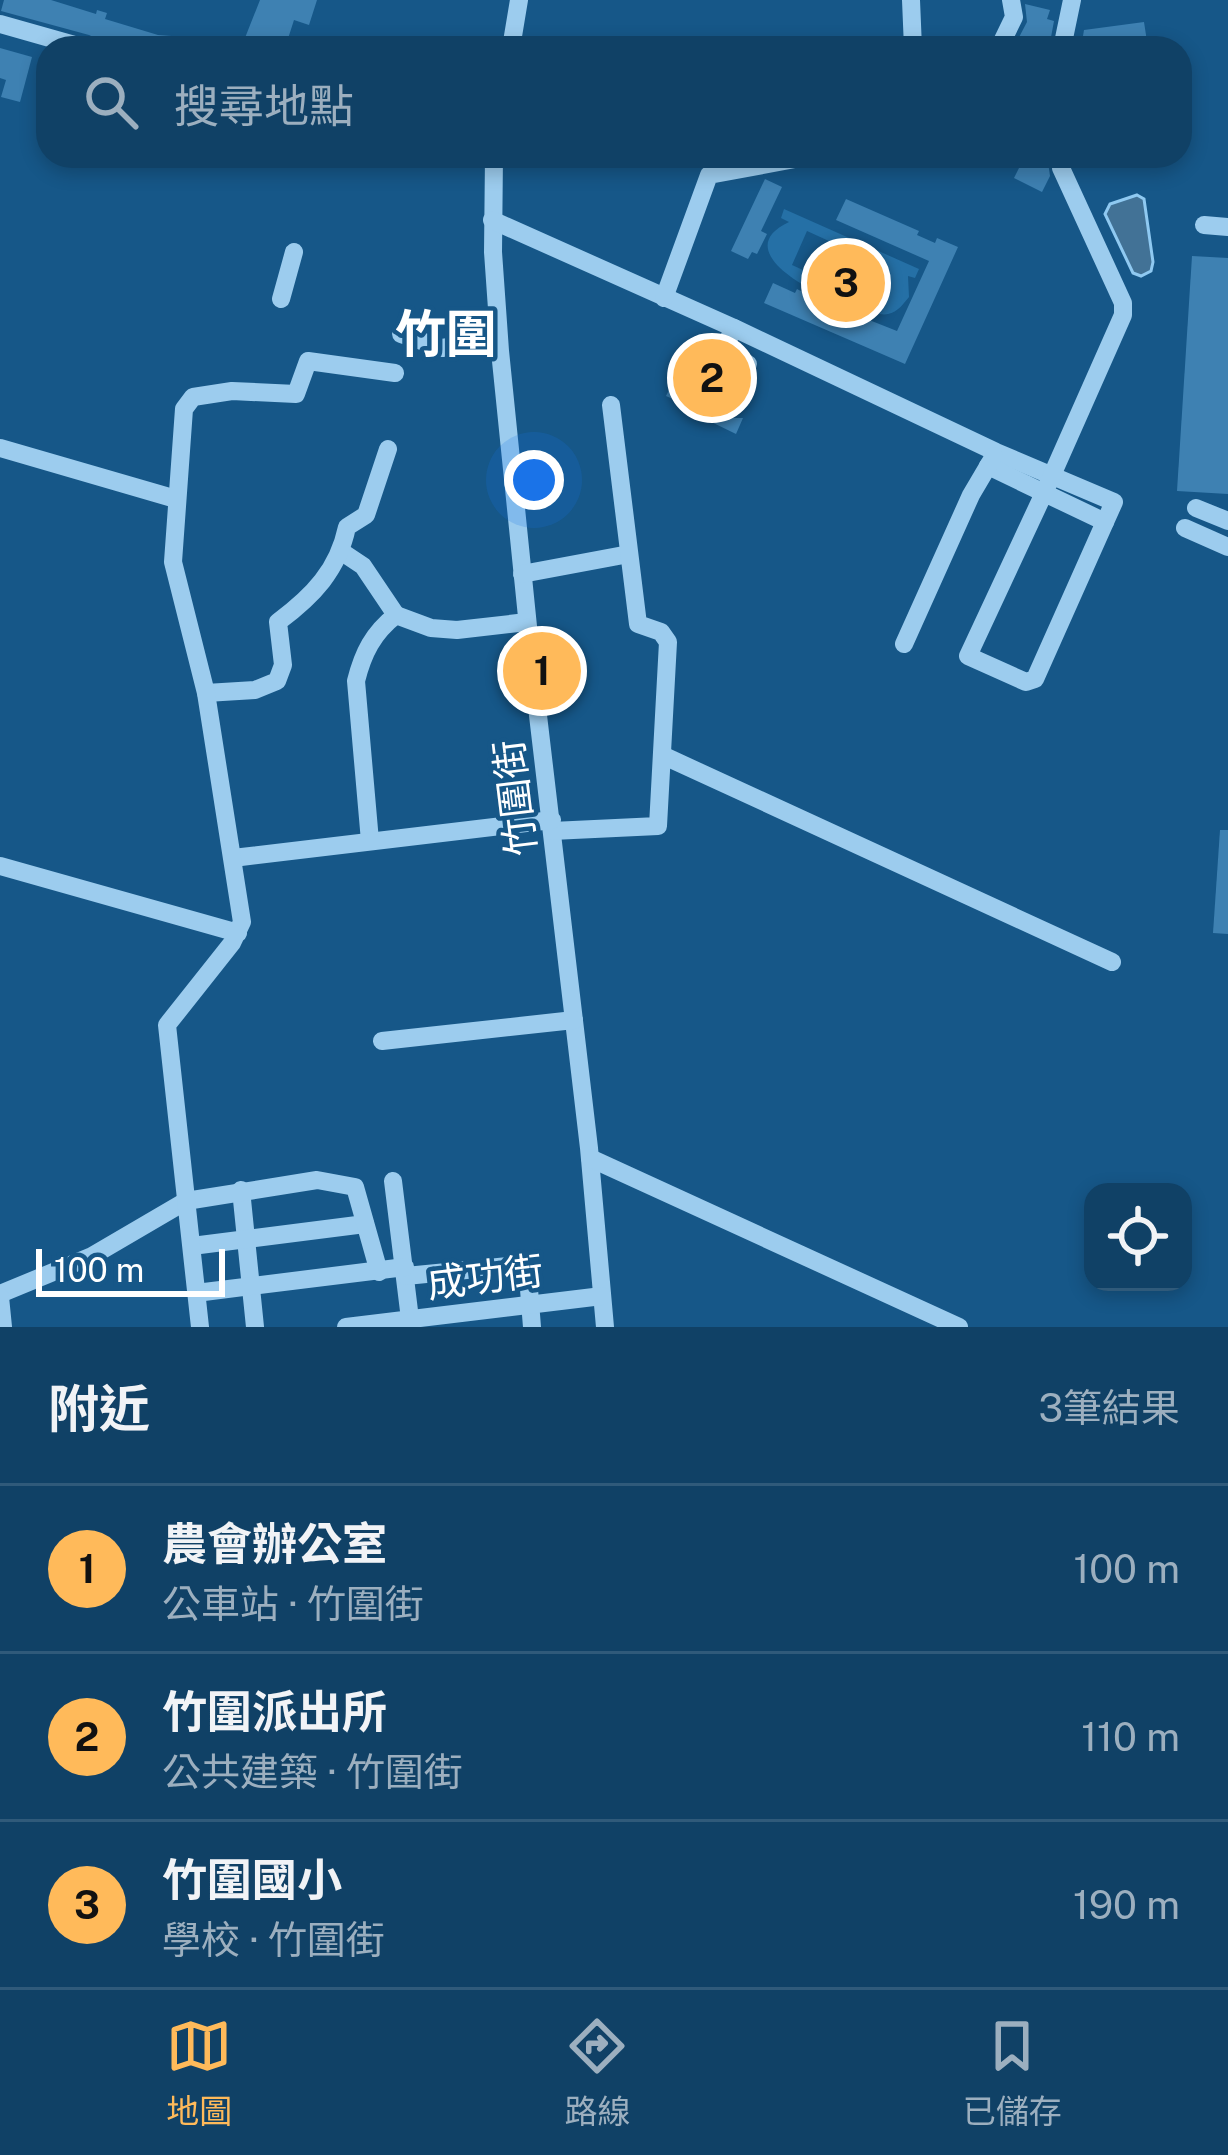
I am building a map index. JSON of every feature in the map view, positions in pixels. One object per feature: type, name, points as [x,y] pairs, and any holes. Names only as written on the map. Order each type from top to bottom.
[{"type":"street","points":[[514,36],[519,0]]},
{"type":"street","points":[[910,0],[912,36]]},
{"type":"street","points":[[1005,36],[1014,17],[1011,0]]},
{"type":"street","points":[[1064,36],[1072,0]]},
{"type":"street","points":[[0,24],[42,36]]},
{"type":"street","name":"竹圍街","points":[[490,168],[499,339],[522,574],[602,1296]]},
{"type":"street","points":[[664,298],[709,175],[747,168]]},
{"type":"street","points":[[992,459],[1053,473],[1114,502],[1035,679],[1026,682],[968,656],[1044,493],[1053,473],[1123,315],[1123,303],[1061,168]]},
{"type":"street","points":[[492,220],[734,328],[1105,522]]},
{"type":"street","points":[[1204,225],[1228,227]]},
{"type":"street","points":[[281,299],[294,252]]},
{"type":"street","points":[[722,352],[734,328]]},
{"type":"street","points":[[401,334],[442,348],[499,339]]},
{"type":"street","points":[[688,374],[702,343],[748,364],[728,405]]},
{"type":"street","points":[[200,1327],[166,1025],[242,922],[206,693],[173,562],[184,409],[193,397],[232,391],[296,394],[308,361],[395,373]]},
{"type":"street","points":[[233,858],[552,826],[658,826],[668,642],[661,632],[638,624],[610,405]]},
{"type":"street","points":[[0,448],[176,499]]},
{"type":"street","points":[[206,693],[255,690],[277,681],[283,665],[278,622],[308,600],[342,552],[347,527],[366,515],[388,449]]},
{"type":"street","points":[[904,644],[992,459]]},
{"type":"street","points":[[1196,508],[1228,521]]},
{"type":"street","points":[[1185,528],[1228,548]]},
{"type":"street","points":[[342,552],[363,566],[397,615],[431,628],[457,630],[527,622]]},
{"type":"street","points":[[522,574],[629,554]]},
{"type":"street","points":[[370,841],[356,681],[377,630],[397,615]]},
{"type":"street","points":[[662,755],[1112,962]]},
{"type":"street","points":[[0,866],[238,933]]},
{"type":"street","points":[[382,1041],[574,1020]]},
{"type":"street","points":[[590,1158],[959,1327]]},
{"type":"street","points":[[3,1327],[0,1295],[92,1256],[186,1201],[241,1190],[317,1180],[355,1187],[379,1272]]},
{"type":"street","points":[[393,1181],[411,1323]]},
{"type":"street","points":[[241,1190],[255,1327]]},
{"type":"street","points":[[192,1246],[365,1224]]},
{"type":"street","points":[[196,1294],[379,1272],[527,1264],[532,1327]]},
{"type":"street","name":"成功街","points":[[346,1327],[411,1323],[602,1296],[605,1327]]},
{"type":"shaded area","points":[[1137,195],[1144,199],[1153,262],[1151,271],[1141,276],[1133,273],[1105,214],[1110,204]]},
{"type":"shaded area","points":[[784,209],[919,269],[915,278],[908,276],[909,297],[892,313],[874,313],[801,284],[769,252],[770,237],[789,222],[781,218]],"holes":[[[807,231],[886,267],[833,246],[820,274],[872,297],[871,301],[792,265]]]},
{"type":"building","points":[[4,0],[51,0],[172,36],[91,36],[1,11]]},
{"type":"building","points":[[260,0],[317,0],[309,25],[294,20],[289,36],[246,36]]},
{"type":"building","points":[[1025,4],[1050,10],[1051,36],[1020,36],[1027,22]]},
{"type":"building","points":[[1144,22],[1146,36],[1083,36],[1084,30]]},
{"type":"building","points":[[0,48],[32,57],[20,102],[1,97],[6,80],[0,78]]},
{"type":"building","points":[[1019,168],[1049,168],[1042,192],[1014,178]]},
{"type":"building","points":[[765,179],[782,187],[761,231],[767,234],[757,254],[752,252],[748,259],[731,251]]},
{"type":"building","points":[[846,199],[919,231],[917,235],[935,243],[937,238],[958,247],[905,364],[764,303],[773,283],[795,293],[797,289],[852,318],[854,314],[897,331],[929,261],[836,220]]},
{"type":"building","points":[[1192,256],[1228,258],[1228,494],[1177,491]]},
{"type":"building","points":[[708,363],[729,372],[715,407],[723,418],[743,418],[736,434],[666,396],[674,380],[684,387],[697,384]]},
{"type":"building","points":[[1220,830],[1228,830],[1228,934],[1213,933]]},
{"type":"place","name":"竹圍國小","points":[[846,283]]},
{"type":"place","name":"竹圍派出所","points":[[712,378]]},
{"type":"place","name":"農會辦公室","points":[[542,671]]},
{"type":"district","name":"竹圍","points":[[446,334]]}]
